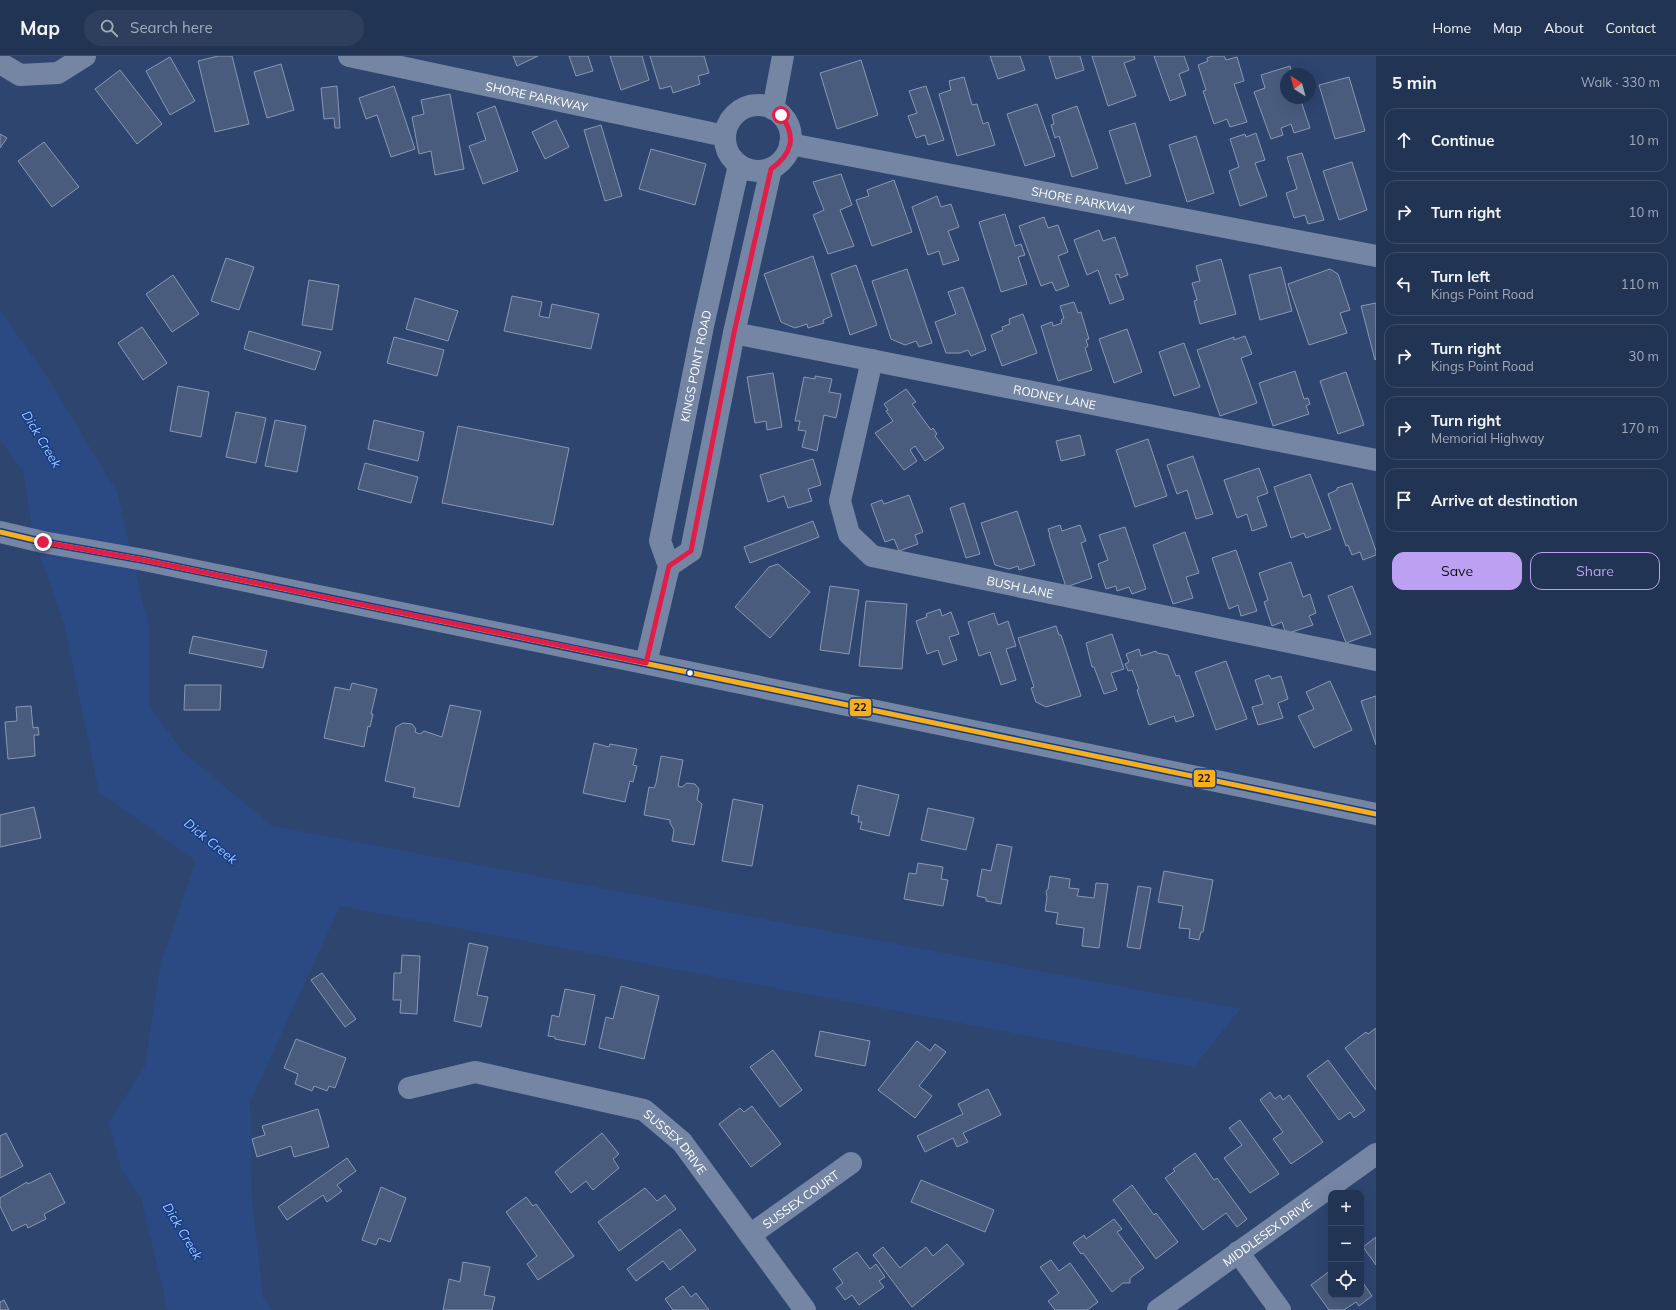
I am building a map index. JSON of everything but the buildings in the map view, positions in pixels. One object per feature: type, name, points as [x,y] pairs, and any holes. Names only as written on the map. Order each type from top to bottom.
[{"type":"street","points":[[0,63],[20,75],[58,73],[85,56]]},
{"type":"street","name":"SHORE PARKWAY","points":[[349,56],[725,136]]},
{"type":"street","points":[[773,109],[783,56]]},
{"type":"street","points":[[752,106],[763,106],[773,109],[781,115],[787,124],[790,144],[787,154],[771,169],[760,171],[749,170],[738,165],[730,157],[726,147],[725,136],[728,125],[734,116],[742,110],[752,106]]},
{"type":"street","name":"SHORE PARKWAY","points":[[790,144],[1376,256]]},
{"type":"street","name":"KINGS POINT ROAD","points":[[669,566],[660,541],[703,326],[738,165]]},
{"type":"street","points":[[646,663],[669,566],[691,551],[734,333],[771,169]]},
{"type":"street","name":"RODNEY LANE","points":[[734,333],[1376,460]]},
{"type":"street","name":"BUSH LANE","points":[[872,360],[840,501],[849,534],[872,556],[1376,660]]},
{"type":"street","points":[[10,534],[43,542],[144,560],[1376,814]]},
{"type":"street","name":"SUSSEX DRIVE","points":[[409,1088],[475,1072],[644,1110],[682,1142],[805,1310]]},
{"type":"street","name":"MIDDLESEX DRIVE","points":[[1158,1310],[1376,1154]]},
{"type":"street","name":"SUSSEX COURT","points":[[750,1234],[851,1162]]},
{"type":"street","points":[[1238,1252],[1280,1310]]},
{"type":"water","name":"Dick Creek","points":[[0,310],[47,377],[117,492],[149,629],[149,706],[181,750],[272,826],[1240,1009],[1194,1067],[340,906],[250,1102],[252,1200],[263,1298],[272,1310],[168,1310],[141,1198],[121,1169],[109,1122],[145,1066],[161,962],[196,861],[99,792],[64,623],[34,539],[23,471],[0,440]]},
{"type":"transit line","name":"22","points":[[0,532],[43,542],[144,560],[1376,814]]},
{"type":"route","points":[[43,542],[144,560],[646,663],[669,566],[691,551],[734,333],[771,169],[787,154],[790,144],[790,134],[787,124],[781,115]]}]
